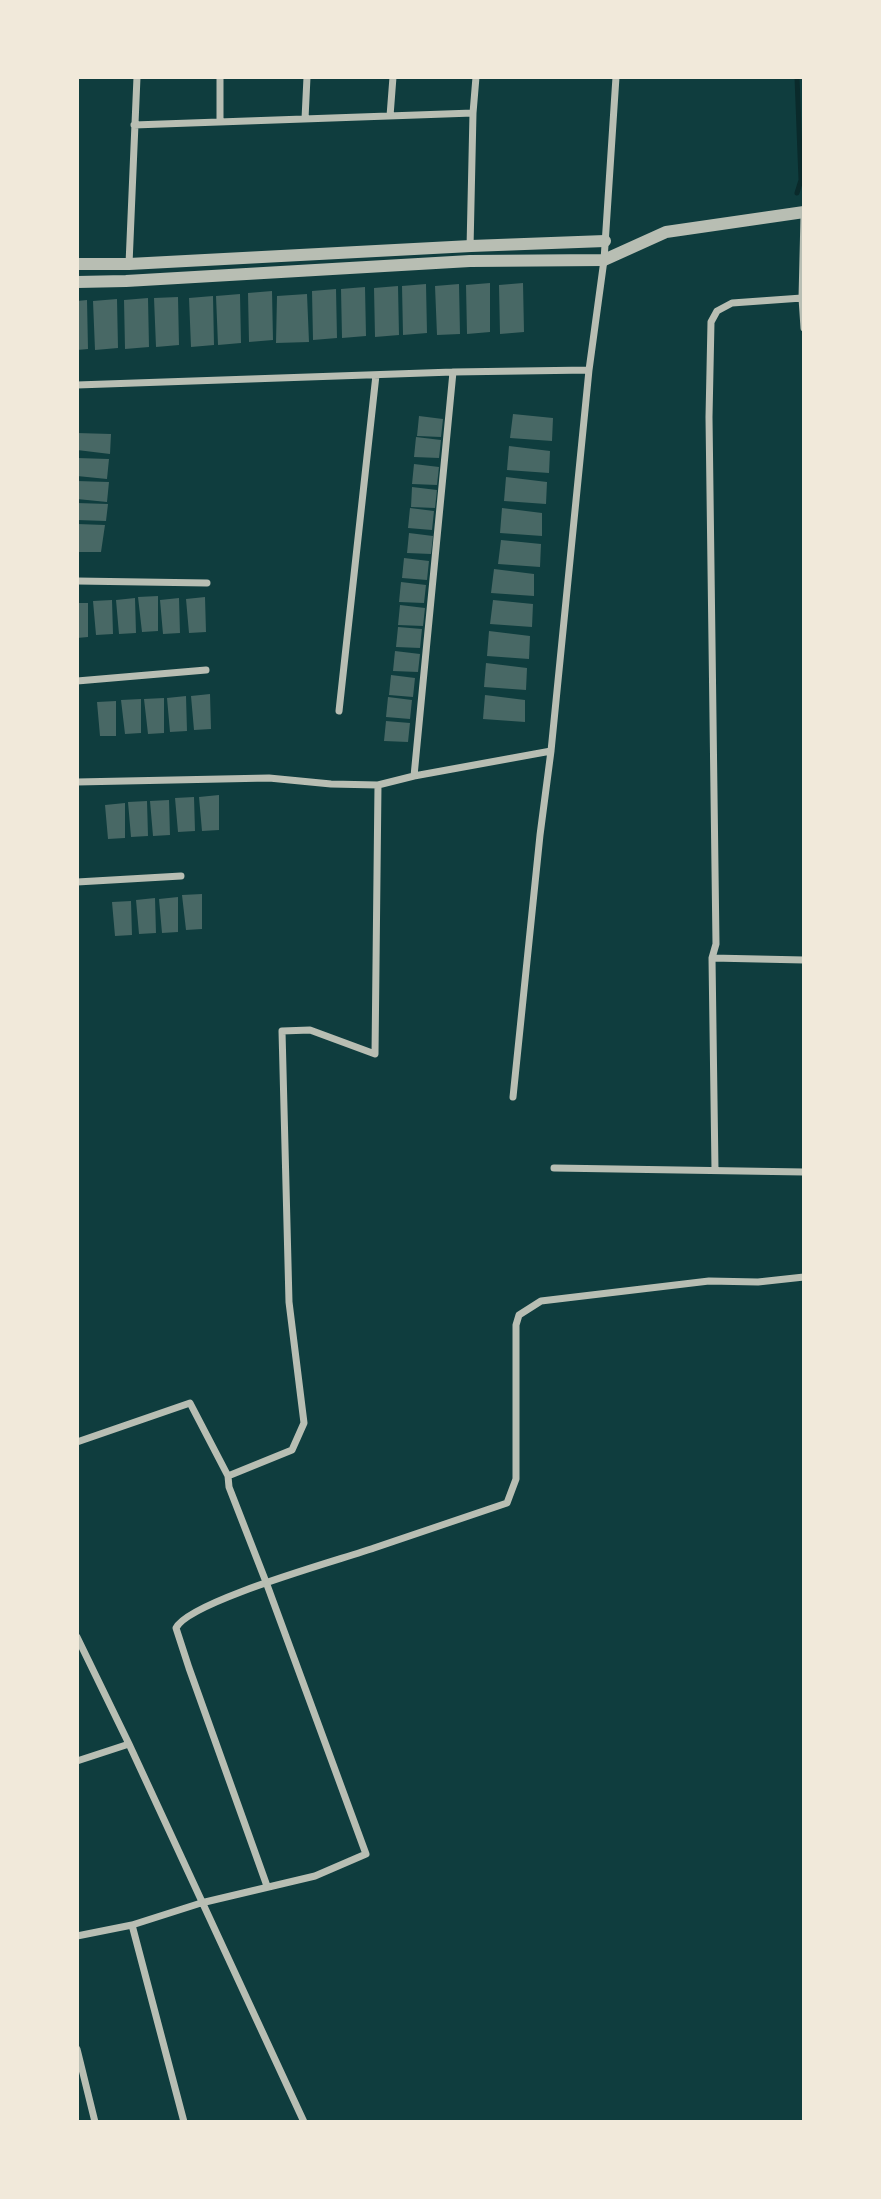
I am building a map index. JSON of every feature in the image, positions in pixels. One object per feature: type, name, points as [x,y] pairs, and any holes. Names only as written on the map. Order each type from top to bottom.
[{"type":"street","points":[[129,264],[137,77]]},
{"type":"street","points":[[220,77],[220,122]]},
{"type":"street","points":[[304,118],[307,77]]},
{"type":"street","points":[[390,116],[393,77]]},
{"type":"street","points":[[470,261],[476,77]]},
{"type":"street","points":[[513,1097],[589,370],[604,260],[616,77]]},
{"type":"street","points":[[134,125],[473,113]]},
{"type":"street","points":[[77,282],[140,281],[470,261],[604,260],[666,232],[804,214],[804,328]]},
{"type":"street","points":[[77,264],[129,264],[471,246],[605,242]]},
{"type":"street","points":[[715,1170],[712,958],[716,944],[709,445],[711,322],[717,311],[732,303],[802,298]]},
{"type":"street","points":[[77,385],[589,370]]},
{"type":"street","points":[[414,776],[453,372]]},
{"type":"street","points":[[339,711],[376,375]]},
{"type":"street","points":[[77,581],[207,583]]},
{"type":"street","points":[[77,681],[205,670]]},
{"type":"street","points":[[77,782],[269,778],[378,785],[551,751]]},
{"type":"street","points":[[228,1476],[292,1450],[304,1423],[289,1302],[282,1031],[310,1030],[375,1055],[378,785]]},
{"type":"street","points":[[77,882],[181,876]]},
{"type":"street","points":[[712,958],[804,960]]},
{"type":"street","points":[[554,1168],[804,1172]]},
{"type":"street","points":[[267,1886],[189,1668],[176,1628],[179,1622],[192,1613],[266,1583],[507,1503],[516,1479],[516,1325],[519,1315],[541,1301],[709,1281],[758,1282],[804,1277]]},
{"type":"street","points":[[77,1443],[190,1403],[228,1476],[229,1488],[366,1854],[315,1876],[267,1886],[132,1925],[77,1937]]},
{"type":"street","points":[[77,1637],[304,2122]]},
{"type":"street","points":[[77,1761],[129,1744]]},
{"type":"street","points":[[132,1925],[184,2122]]},
{"type":"street","points":[[77,2049],[96,2122]]},
{"type":"building","points":[[490,283],[490,332],[467,334],[466,285]]},
{"type":"building","points":[[523,283],[524,332],[500,334],[499,285]]},
{"type":"building","points":[[426,284],[427,333],[403,335],[402,286]]},
{"type":"building","points":[[459,284],[460,334],[437,335],[435,286]]},
{"type":"building","points":[[398,286],[399,335],[375,337],[374,288]]},
{"type":"building","points":[[365,287],[366,336],[342,338],[341,289]]},
{"type":"building","points":[[336,289],[337,338],[313,340],[312,291]]},
{"type":"building","points":[[272,291],[273,340],[249,342],[248,293]]},
{"type":"building","points":[[240,294],[241,343],[218,345],[216,296]]},
{"type":"building","points":[[307,294],[309,342],[276,343],[277,296]]},
{"type":"building","points":[[213,296],[214,345],[191,347],[189,298]]},
{"type":"building","points":[[178,297],[179,345],[156,347],[154,298]]},
{"type":"building","points":[[148,298],[149,347],[125,349],[124,300]]},
{"type":"building","points":[[117,299],[118,348],[95,350],[93,301]]},
{"type":"building","points":[[87,300],[88,349],[77,350],[77,301]]},
{"type":"building","points":[[513,414],[553,418],[552,441],[510,438]]},
{"type":"building","points":[[419,416],[443,419],[441,437],[417,436]]},
{"type":"building","points":[[77,433],[111,434],[110,454],[77,450]]},
{"type":"building","points":[[416,437],[441,440],[439,458],[414,457]]},
{"type":"building","points":[[509,446],[550,451],[549,473],[507,470]]},
{"type":"building","points":[[77,458],[109,459],[107,479],[77,476]]},
{"type":"building","points":[[414,464],[439,467],[437,485],[412,484]]},
{"type":"building","points":[[506,477],[547,482],[546,504],[504,501]]},
{"type":"building","points":[[77,481],[109,482],[107,502],[77,499]]},
{"type":"building","points":[[412,487],[437,490],[435,508],[411,507]]},
{"type":"building","points":[[77,503],[108,504],[106,521],[77,520]]},
{"type":"building","points":[[410,508],[434,511],[432,530],[408,528]]},
{"type":"building","points":[[502,508],[542,513],[542,536],[500,533]]},
{"type":"building","points":[[77,524],[105,525],[101,552],[77,552]]},
{"type":"building","points":[[409,533],[433,536],[431,554],[407,553]]},
{"type":"building","points":[[501,540],[541,544],[540,567],[498,564]]},
{"type":"building","points":[[404,558],[429,561],[427,580],[402,578]]},
{"type":"building","points":[[494,569],[534,574],[534,596],[491,593]]},
{"type":"building","points":[[401,582],[426,585],[424,603],[399,602]]},
{"type":"building","points":[[158,596],[158,631],[142,632],[138,597]]},
{"type":"building","points":[[205,597],[206,632],[189,633],[186,599]]},
{"type":"building","points":[[135,598],[136,633],[119,634],[116,600]]},
{"type":"building","points":[[179,598],[180,633],[163,634],[160,600]]},
{"type":"building","points":[[112,600],[113,634],[96,635],[93,601]]},
{"type":"building","points":[[493,600],[533,604],[532,627],[490,624]]},
{"type":"building","points":[[77,603],[88,603],[88,637],[77,638]]},
{"type":"building","points":[[400,605],[425,608],[423,626],[398,625]]},
{"type":"building","points":[[398,627],[422,629],[420,648],[396,647]]},
{"type":"building","points":[[489,631],[530,636],[529,659],[487,656]]},
{"type":"building","points":[[395,651],[420,654],[418,672],[393,671]]},
{"type":"building","points":[[486,663],[527,668],[526,690],[484,687]]},
{"type":"building","points":[[391,675],[415,678],[413,697],[389,695]]},
{"type":"building","points":[[210,694],[211,729],[194,730],[191,696]]},
{"type":"building","points":[[485,695],[525,700],[525,722],[483,719]]},
{"type":"building","points":[[186,696],[187,731],[170,732],[167,698]]},
{"type":"building","points":[[388,697],[412,700],[410,719],[386,717]]},
{"type":"building","points":[[164,698],[164,733],[148,734],[144,699]]},
{"type":"building","points":[[141,699],[141,733],[125,734],[121,700]]},
{"type":"building","points":[[116,701],[116,736],[100,736],[97,702]]},
{"type":"building","points":[[386,721],[410,723],[408,742],[384,741]]},
{"type":"building","points":[[219,795],[219,830],[202,831],[199,797]]},
{"type":"building","points":[[194,797],[195,831],[178,832],[175,798]]},
{"type":"building","points":[[169,800],[170,835],[153,836],[150,801]]},
{"type":"building","points":[[147,801],[148,836],[131,837],[128,802]]},
{"type":"building","points":[[125,803],[125,838],[108,839],[105,805]]},
{"type":"building","points":[[202,894],[202,929],[186,930],[182,895]]},
{"type":"building","points":[[178,897],[178,932],[162,933],[159,899]]},
{"type":"building","points":[[155,898],[156,933],[139,934],[136,900]]},
{"type":"building","points":[[131,901],[132,935],[115,936],[112,902]]},
{"type":"waterway","points":[[797,77],[801,180],[797,193]]}]
